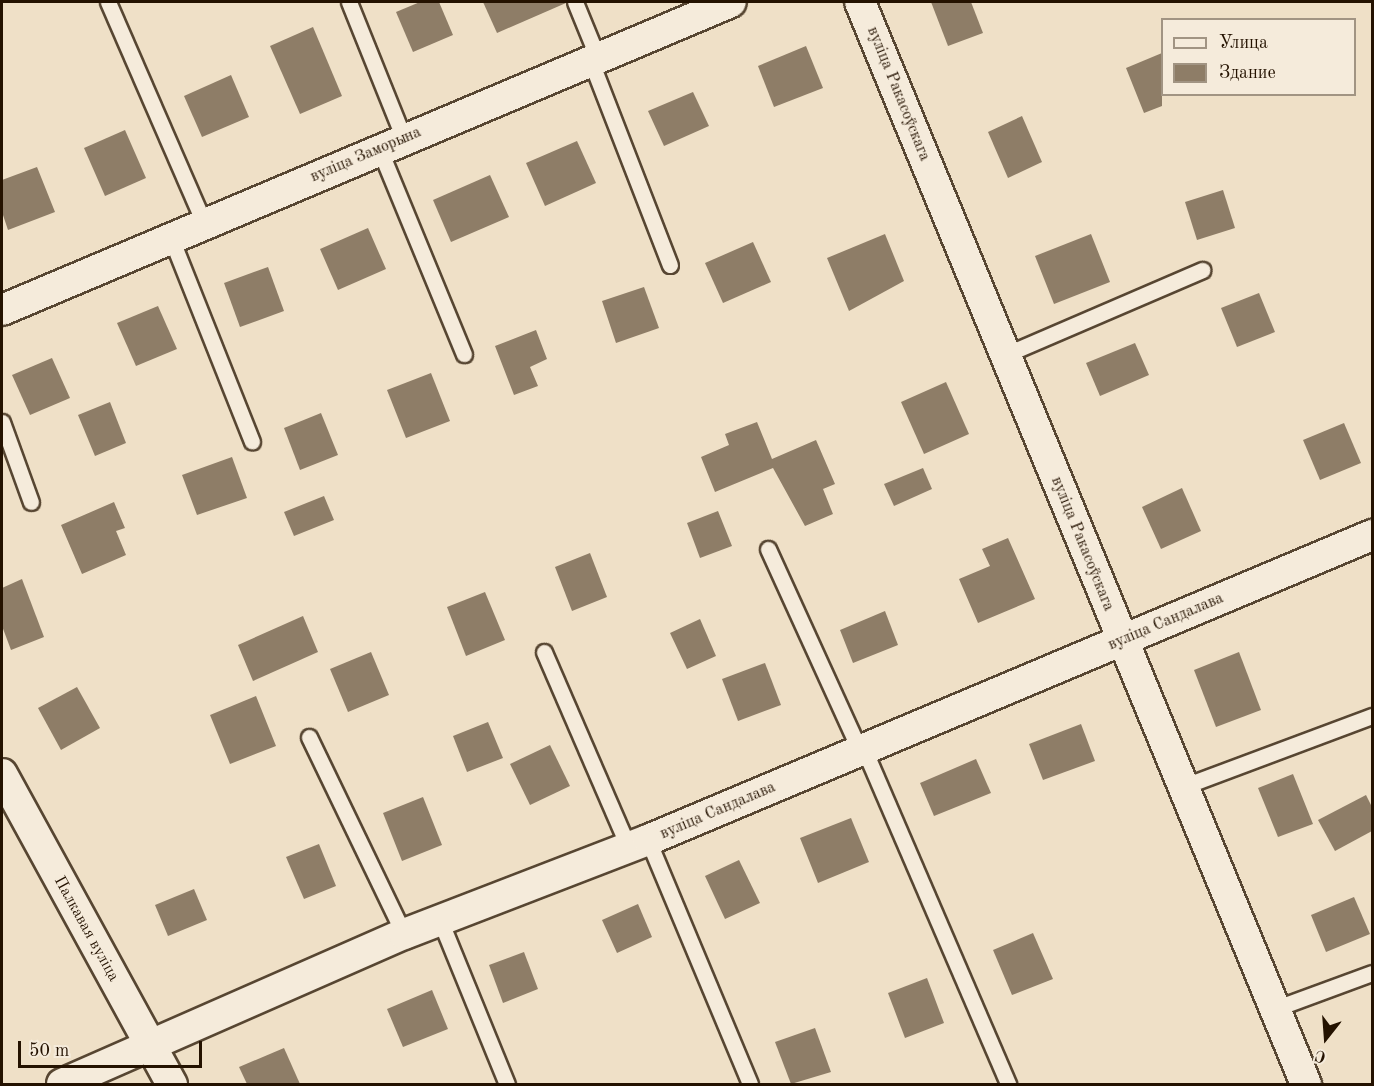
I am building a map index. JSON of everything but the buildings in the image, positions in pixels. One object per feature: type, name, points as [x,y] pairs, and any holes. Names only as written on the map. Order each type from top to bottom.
[{"type":"street","name":"вуліца Заморына","points":[[2,309],[594,57],[731,2]]},
{"type":"street","name":"вуліца Ракасоўскага","points":[[860,2],[1306,1084]]},
{"type":"street","name":"вуліца Сандалава","points":[[62,1084],[404,934],[639,844],[1372,535]]},
{"type":"street","name":"Палкавая вуліца","points":[[2,774],[172,1084]]},
{"type":"lane","points":[[108,2],[204,223]]},
{"type":"lane","points":[[349,2],[392,144],[464,354]]},
{"type":"lane","points":[[575,2],[670,265]]},
{"type":"lane","points":[[171,238],[252,442]]},
{"type":"lane","points":[[1005,355],[1202,270]]},
{"type":"lane","points":[[2,422],[32,502]]},
{"type":"lane","points":[[768,549],[862,750],[1008,1084]]},
{"type":"lane","points":[[544,652],[639,844],[750,1084]]},
{"type":"lane","points":[[1182,787],[1372,716]]},
{"type":"lane","points":[[309,737],[404,934]]},
{"type":"lane","points":[[440,920],[507,1084]]},
{"type":"lane","points":[[1274,1009],[1372,974]]}]
